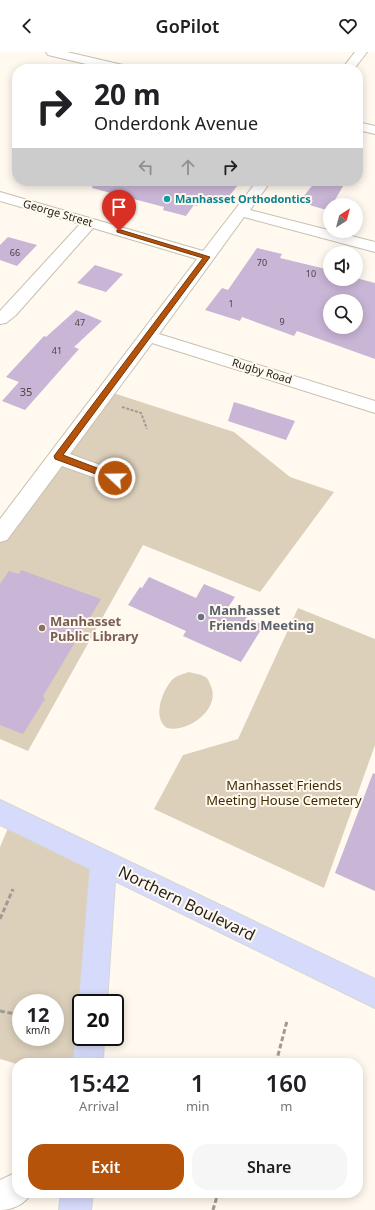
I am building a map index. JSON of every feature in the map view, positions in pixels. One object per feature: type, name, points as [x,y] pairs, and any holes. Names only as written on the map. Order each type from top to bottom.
[{"type":"main road","name":"Northern Boulevard","points":[[0,812],[375,994]]},
{"type":"main road","points":[[94,994],[102,862]]},
{"type":"main road","points":[[88,1058],[89,1046]]},
{"type":"main road","points":[[75,1210],[76,1198]]},
{"type":"street","points":[[52,52],[102,64]]},
{"type":"street","points":[[352,64],[361,52]]},
{"type":"street","points":[[363,127],[375,130]]},
{"type":"street","points":[[0,534],[260,186]]},
{"type":"street","name":"George Street","points":[[0,196],[207,257]]},
{"type":"street","points":[[241,212],[375,247]]},
{"type":"street","points":[[0,319],[10,311],[90,222]]},
{"type":"street","name":"Rugby Road","points":[[148,336],[375,407]]},
{"type":"street","points":[[58,456],[115,478]]},
{"type":"street","points":[[0,1198],[12,1191]]},
{"type":"path","points":[[117,406],[141,413],[147,429]]},
{"type":"path","points":[[0,919],[13,889]]},
{"type":"path","points":[[0,1011],[12,1013]]},
{"type":"path","points":[[277,1058],[288,1021]]},
{"type":"path","points":[[213,1210],[217,1198]]},
{"type":"green space","points":[[110,392],[234,432],[290,477],[334,492],[260,592],[143,545],[28,751],[0,739],[0,541]]},
{"type":"green space","name":"Manhasset Friends Meeting House Cemetery","points":[[298,608],[375,639],[375,745],[324,888],[154,809],[183,755],[238,739]]},
{"type":"green space","points":[[189,672],[207,678],[212,689],[213,697],[210,705],[206,712],[192,724],[175,729],[167,728],[162,724],[160,718],[159,711],[162,697],[172,680]]},
{"type":"green space","points":[[11,821],[100,863],[82,994],[72,994],[72,1046],[84,1046],[88,1058],[12,1058],[12,1063],[0,1059],[0,847]]},
{"type":"building","name":"Manhasset Orthodontics","points":[[92,186],[237,186],[223,204],[203,198],[197,206],[194,205],[186,216],[163,210],[164,207],[92,188]]},
{"type":"building","points":[[312,186],[343,186],[336,198],[323,198],[323,209],[299,202]]},
{"type":"building","points":[[8,237],[37,245],[17,266],[0,260],[0,245]]},
{"type":"building","points":[[257,248],[282,254],[280,258],[323,268],[323,286],[363,286],[363,280],[375,283],[375,359],[297,331],[294,336],[242,317],[240,321],[205,310],[222,288],[228,290]]},
{"type":"building","points":[[95,265],[123,274],[106,292],[77,283]]},
{"type":"building","points":[[76,310],[102,321],[74,347],[79,349],[25,410],[2,401],[19,382],[6,377],[44,336],[46,337]]},
{"type":"building","points":[[234,402],[295,421],[286,440],[228,421]]},
{"type":"building","name":"Manhasset Public Library","points":[[21,570],[101,599],[43,696],[45,699],[23,734],[0,725],[0,584],[9,571],[19,574]]},
{"type":"building","name":"Manhasset Friends Meeting","points":[[149,577],[196,598],[204,584],[235,597],[227,609],[264,625],[241,662],[183,636],[186,631],[128,605]]},
{"type":"building","points":[[373,773],[375,774],[375,891],[335,873]]},
{"type":"place","name":"Manhasset Orthodontics","points":[[167,199]]},
{"type":"place","name":"Manhasset Friends Meeting","points":[[201,617]]},
{"type":"place","name":"Manhasset Public Library","points":[[42,628]]},
{"type":"route","points":[[115,478],[58,456],[207,257],[119,231]]}]
